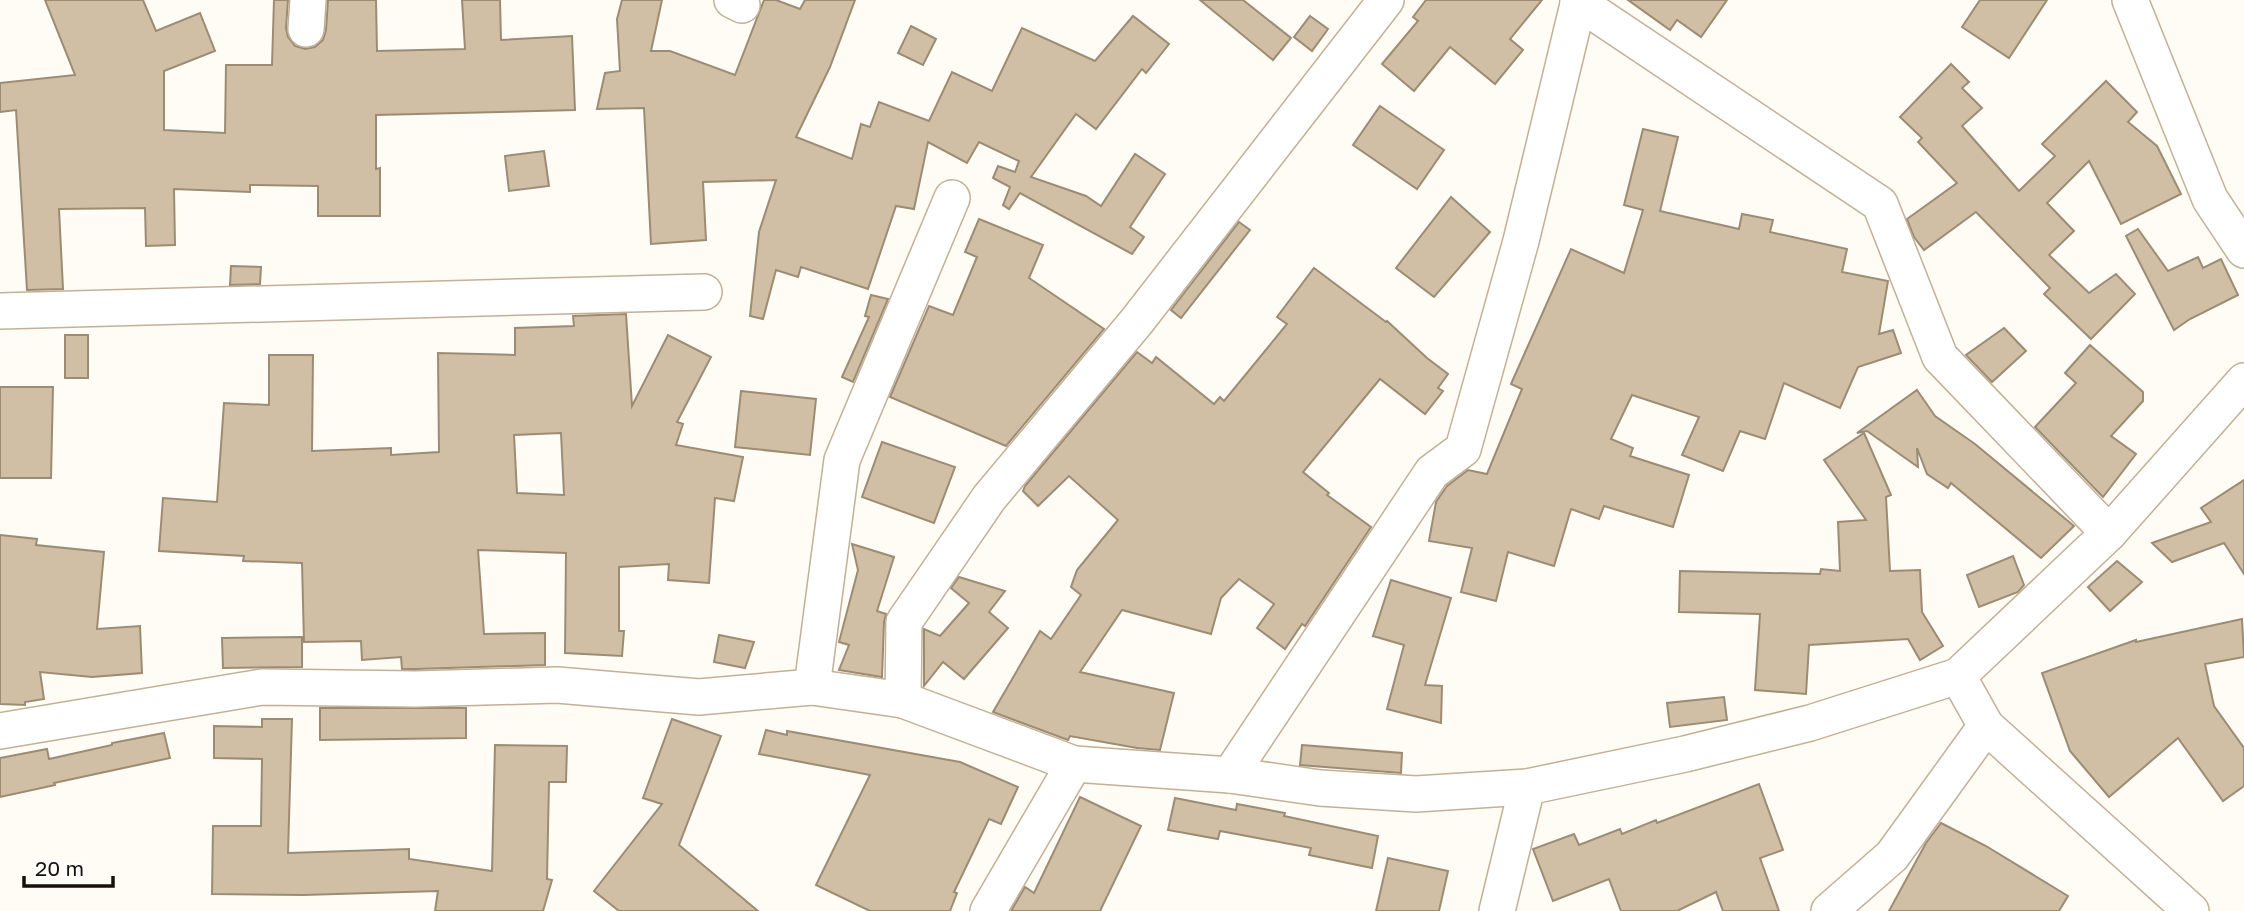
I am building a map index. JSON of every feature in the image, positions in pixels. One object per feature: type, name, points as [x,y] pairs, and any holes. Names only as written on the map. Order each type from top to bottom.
[{"type":"street","points":[[902,700],[904,622],[989,498],[1137,321],[1386,0]]},
{"type":"street","points":[[2130,0],[2210,199],[2244,250]]},
{"type":"street","points":[[1230,775],[1432,472],[1463,449],[1521,242],[1578,1],[1880,204],[1940,357],[2109,533]]},
{"type":"street","points":[[813,687],[842,460],[952,198]]},
{"type":"street","points":[[0,311],[704,292]]},
{"type":"street","points":[[0,731],[261,687],[416,690],[557,685],[699,696],[813,687],[902,700],[1073,764],[1230,775],[1320,788],[1416,794],[1527,787],[1685,754],[1810,723],[1958,676],[2109,533],[2244,381]]},
{"type":"street","points":[[1958,676],[1986,726],[2191,911]]},
{"type":"street","points":[[1829,911],[1892,856],[1986,726]]},
{"type":"street","points":[[988,911],[1073,764]]},
{"type":"street","points":[[1497,911],[1527,787]]},
{"type":"building","points":[[45,0],[143,0],[156,31],[200,13],[215,51],[164,71],[164,130],[225,133],[226,65],[272,65],[274,0],[288,0],[288,37],[295,46],[305,49],[315,47],[323,40],[328,0],[376,0],[377,51],[465,49],[462,0],[500,0],[501,40],[572,36],[575,110],[376,115],[376,169],[380,168],[380,216],[318,216],[318,186],[250,185],[250,192],[174,189],[175,245],[146,246],[145,208],[59,209],[63,289],[27,290],[16,110],[0,112],[0,83],[75,75]]},
{"type":"building","points":[[622,0],[662,0],[651,51],[670,51],[735,75],[764,0],[776,0],[800,9],[805,0],[855,0],[830,67],[796,137],[852,159],[861,124],[870,127],[879,102],[929,121],[952,72],[992,91],[1022,28],[1095,61],[1133,16],[1169,44],[1146,73],[1142,69],[1096,129],[1076,114],[1031,177],[1086,196],[1101,206],[1135,154],[1165,174],[1130,227],[1144,237],[1132,254],[1020,193],[1009,209],[1003,205],[1010,187],[993,178],[998,166],[1015,172],[1019,161],[979,142],[967,163],[928,142],[914,209],[896,206],[868,289],[801,267],[798,277],[776,270],[763,319],[750,316],[759,232],[776,180],[703,182],[706,240],[651,244],[644,108],[597,109],[605,73],[620,71],[617,19]]},
{"type":"building","points":[[1200,0],[1243,0],[1291,38],[1273,60]]},
{"type":"building","points":[[1426,0],[1542,0],[1510,39],[1523,50],[1495,84],[1450,47],[1414,91],[1382,64],[1418,21],[1413,17]]},
{"type":"building","points":[[1628,0],[1727,0],[1701,37],[1677,20],[1670,30]]},
{"type":"building","points":[[1980,0],[2047,0],[2009,58],[1962,27]]},
{"type":"building","points":[[1310,16],[1328,29],[1312,51],[1294,37]]},
{"type":"building","points":[[911,26],[936,39],[923,65],[898,53]]},
{"type":"building","points":[[1951,64],[1969,82],[1962,88],[1982,108],[1962,126],[2019,191],[2055,156],[2042,144],[2106,81],[2137,112],[2128,122],[2157,146],[2181,194],[2121,224],[2089,161],[2047,203],[2074,231],[2049,255],[2089,293],[2116,274],[2135,294],[2091,339],[2044,294],[2050,288],[1976,212],[1924,250],[1914,237],[1907,219],[1957,183],[1918,142],[1922,138],[1900,117]]},
{"type":"building","points":[[1380,106],[1444,150],[1417,189],[1353,145]]},
{"type":"building","points":[[1643,129],[1678,137],[1660,211],[1739,229],[1742,214],[1773,220],[1770,232],[1847,249],[1842,272],[1888,281],[1879,334],[1893,330],[1901,353],[1858,367],[1840,408],[1784,383],[1765,439],[1740,431],[1723,471],[1682,455],[1699,417],[1632,395],[1611,439],[1633,448],[1630,456],[1689,475],[1673,527],[1604,506],[1599,519],[1571,509],[1554,566],[1508,552],[1496,601],[1461,592],[1472,548],[1429,541],[1436,502],[1447,486],[1468,470],[1487,474],[1522,389],[1511,384],[1571,249],[1624,273],[1643,210],[1624,205]]},
{"type":"building","points":[[544,151],[549,186],[509,191],[505,156]]},
{"type":"building","points":[[1451,197],[1490,232],[1434,297],[1396,268]]},
{"type":"building","points":[[979,219],[1043,245],[1029,278],[1104,329],[1006,446],[890,397],[929,306],[953,315],[977,257],[965,252]]},
{"type":"building","points":[[1239,222],[1250,230],[1181,318],[1171,310]]},
{"type":"building","points":[[2138,229],[2168,271],[2198,257],[2203,268],[2221,259],[2238,295],[2174,330],[2126,236]]},
{"type":"building","points":[[231,266],[261,267],[260,284],[230,285]]},
{"type":"building","points":[[1314,268],[1387,321],[1448,374],[1438,388],[1443,391],[1425,414],[1380,379],[1303,472],[1329,493],[1327,495],[1371,527],[1305,626],[1302,624],[1285,649],[1257,628],[1274,604],[1239,579],[1221,598],[1211,634],[1122,610],[1080,672],[1174,693],[1160,750],[1070,736],[1068,740],[993,712],[1040,631],[1051,639],[1081,595],[1071,587],[1077,570],[1118,520],[1069,476],[1038,506],[1023,491],[1025,486],[1137,352],[1152,363],[1156,357],[1214,404],[1220,397],[1224,401],[1287,324],[1277,317]]},
{"type":"building","points":[[871,295],[888,299],[853,382],[842,377],[869,317],[865,316]]},
{"type":"building","points":[[626,314],[632,406],[668,335],[711,357],[677,422],[683,424],[676,445],[743,457],[734,501],[715,498],[709,583],[668,580],[669,564],[619,567],[619,631],[624,631],[622,656],[565,653],[566,553],[478,550],[484,634],[545,633],[545,665],[402,669],[401,657],[362,660],[361,641],[304,642],[302,563],[243,561],[244,556],[159,551],[163,498],[217,502],[224,403],[269,405],[269,355],[313,355],[312,451],[391,448],[391,455],[439,452],[438,353],[515,355],[515,328],[574,326],[573,316]],"holes":[[[561,433],[564,495],[517,493],[514,435]]]},
{"type":"building","points":[[2004,328],[2026,351],[1992,382],[1966,355]]},
{"type":"building","points":[[65,335],[88,335],[88,378],[65,378]]},
{"type":"building","points":[[2090,345],[2143,392],[2143,401],[2111,436],[2136,454],[2103,497],[2035,427],[2076,383],[2065,373]]},
{"type":"building","points":[[0,387],[53,387],[51,478],[0,478]]},
{"type":"building","points":[[1917,390],[1935,416],[1975,444],[2074,526],[2041,558],[1951,483],[1948,488],[1927,474],[1917,448],[1918,467],[1867,431],[1857,433]]},
{"type":"building","points":[[741,391],[816,399],[810,455],[735,447]]},
{"type":"building","points":[[1864,433],[1891,495],[1886,497],[1890,571],[1920,570],[1922,612],[1943,646],[1920,660],[1908,639],[1809,645],[1806,694],[1755,690],[1760,614],[1679,612],[1680,571],[1820,574],[1821,569],[1840,571],[1838,522],[1866,520],[1824,460]]},
{"type":"building","points":[[882,442],[955,467],[934,523],[862,497]]},
{"type":"building","points":[[2244,480],[2244,574],[2224,543],[2172,562],[2152,543],[2211,522],[2201,508]]},
{"type":"building","points":[[0,535],[37,539],[36,545],[104,552],[97,629],[140,626],[142,673],[92,677],[40,672],[44,699],[25,702],[25,705],[0,704]]},
{"type":"building","points":[[852,544],[894,557],[877,611],[886,614],[882,677],[839,670],[849,645],[839,642],[858,570]]},
{"type":"building","points":[[2013,556],[2024,585],[2018,592],[1979,607],[1967,575]]},
{"type":"building","points":[[2117,561],[2142,582],[2110,611],[2088,587]]},
{"type":"building","points":[[959,577],[1005,591],[989,612],[1008,628],[964,679],[943,662],[924,686],[924,629],[940,636],[969,603],[951,588]]},
{"type":"building","points":[[1391,580],[1451,598],[1425,685],[1442,686],[1441,723],[1387,709],[1404,645],[1373,636]]},
{"type":"building","points":[[2242,619],[2244,657],[2205,664],[2214,706],[2244,748],[2244,786],[2223,801],[2178,738],[2109,797],[2070,751],[2042,673],[2136,640]]},
{"type":"building","points":[[719,635],[754,642],[745,668],[714,662]]},
{"type":"building","points":[[302,637],[302,667],[223,668],[222,638]]},
{"type":"building","points":[[1724,697],[1727,720],[1670,727],[1667,703]]},
{"type":"building","points":[[320,708],[466,708],[466,738],[320,740]]},
{"type":"building","points":[[262,719],[292,719],[288,853],[409,849],[409,859],[492,871],[495,745],[567,746],[566,782],[549,782],[547,879],[552,880],[543,911],[435,911],[438,891],[303,895],[212,894],[213,826],[261,826],[262,759],[214,758],[214,726],[262,727]]},
{"type":"building","points":[[672,719],[721,736],[679,845],[758,911],[619,911],[594,891],[662,804],[643,798]]},
{"type":"building","points":[[766,730],[787,735],[787,731],[960,762],[1018,787],[1001,824],[989,819],[954,892],[957,893],[950,911],[870,911],[816,885],[870,775],[759,754]]},
{"type":"building","points":[[164,733],[170,758],[0,797],[0,758],[47,749],[49,759]]},
{"type":"building","points":[[1302,745],[1402,753],[1401,773],[1300,765]]},
{"type":"building","points":[[1759,784],[1783,850],[1760,858],[1779,911],[1723,911],[1716,892],[1677,911],[1621,911],[1609,879],[1553,901],[1533,849],[1574,834],[1579,845],[1620,829],[1622,834]]},
{"type":"building","points":[[1080,797],[1141,826],[1100,911],[1011,911],[1025,887],[1034,893]]},
{"type":"building","points":[[1175,798],[1236,810],[1237,804],[1378,836],[1372,868],[1309,855],[1311,848],[1220,831],[1218,839],[1168,830]]},
{"type":"building","points":[[1941,823],[1986,846],[2068,896],[2059,911],[1889,911],[1926,843]]},
{"type":"building","points":[[1388,858],[1448,871],[1439,911],[1376,911]]}]
